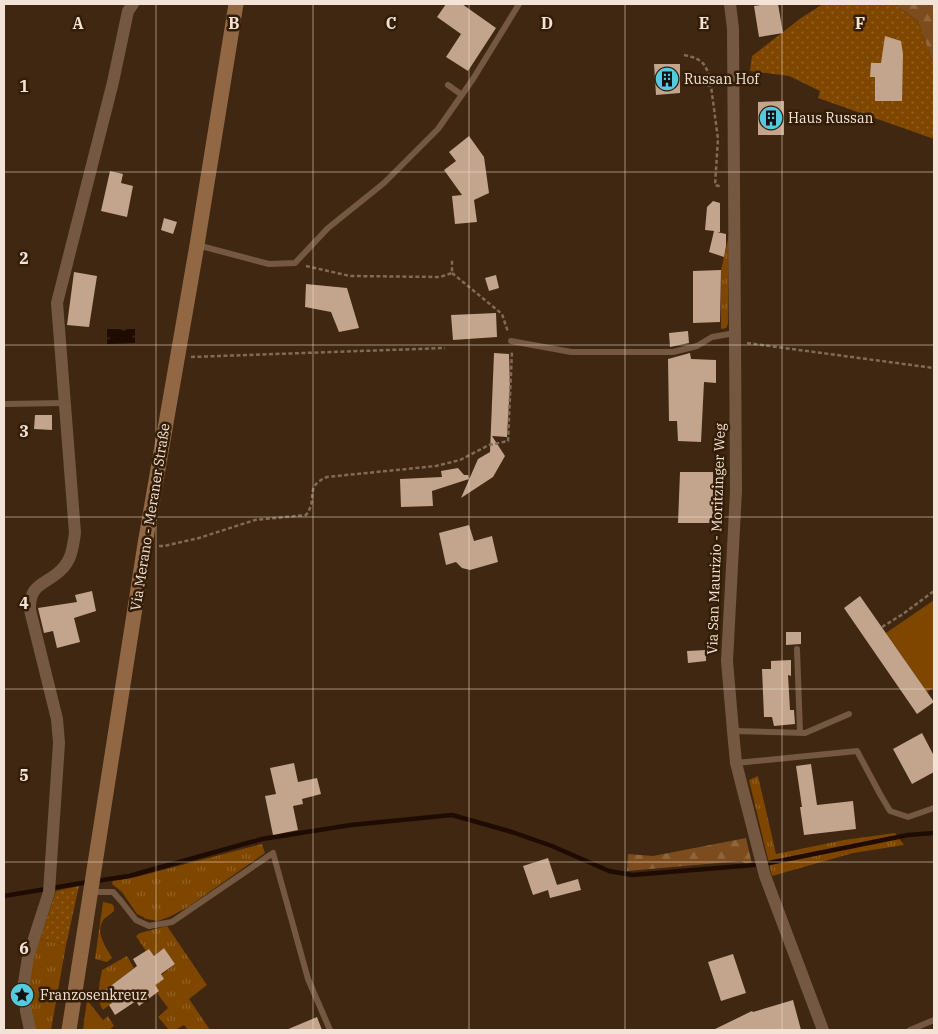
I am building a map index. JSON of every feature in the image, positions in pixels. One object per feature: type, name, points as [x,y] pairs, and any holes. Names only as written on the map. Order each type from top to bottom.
[{"type":"main road","name":"Via Merano - Meraner Straße","points":[[69,1030],[145,544],[177,356],[201,246],[236,4]]},
{"type":"street","points":[[30,1030],[26,1011],[24,983],[28,957],[50,887],[59,743],[57,719],[30,610],[30,599],[35,589],[62,570],[71,556],[75,533],[57,303],[113,82],[128,11],[133,4]]},
{"type":"street","name":"Via San Maurizio - Moritzinger Weg","points":[[730,4],[733,29],[736,491],[727,660],[733,732],[736,764],[765,876],[823,1030]]},
{"type":"lane","points":[[201,246],[269,264],[295,263],[328,228],[384,183],[438,129],[520,4]]},
{"type":"lane","points":[[448,85],[462,95]]},
{"type":"lane","points":[[511,341],[571,352],[673,352],[697,346],[712,337],[735,337]]},
{"type":"lane","points":[[5,404],[64,403]]},
{"type":"lane","points":[[797,649],[800,732]]},
{"type":"lane","points":[[733,732],[805,733],[849,714]]},
{"type":"lane","points":[[736,764],[857,751],[890,811],[908,817],[934,808]]},
{"type":"lane","points":[[92,883],[113,892],[136,920],[149,926],[172,922],[273,853],[308,979],[330,1030]]},
{"type":"lane","points":[[910,1030],[934,1020]]},
{"type":"path","points":[[684,55],[698,58],[707,69],[718,139],[715,185],[721,187],[733,183]]},
{"type":"path","points":[[688,83],[711,86]]},
{"type":"path","points":[[452,259],[452,273]]},
{"type":"path","points":[[295,263],[350,276],[440,277],[452,273]]},
{"type":"path","points":[[145,544],[164,546],[199,538],[255,520],[306,515],[312,507],[312,488],[318,481],[327,477],[436,466],[460,460],[489,445],[508,441],[512,362],[511,341],[502,314],[452,273]]},
{"type":"path","points":[[735,337],[934,368]]},
{"type":"path","points":[[177,356],[203,357],[445,348]]},
{"type":"path","points":[[882,627],[934,592]]},
{"type":"green space","points":[[823,4],[894,4],[918,21],[934,66],[934,139],[818,98],[820,91],[789,76],[750,71],[752,56],[801,18]]},
{"type":"green space","points":[[894,4],[934,4],[934,66],[918,21]]},
{"type":"green space","points":[[729,235],[728,324],[726,328],[721,329],[721,270]]},
{"type":"green space","points":[[934,600],[934,687],[927,692],[886,633]]},
{"type":"green space","points":[[758,776],[776,854],[844,840],[895,833],[904,845],[853,853],[772,876],[749,780]]},
{"type":"green space","points":[[746,838],[753,868],[741,861],[627,871],[628,854],[653,856]]},
{"type":"green space","points":[[262,844],[265,853],[188,907],[158,921],[147,919],[137,914],[122,892],[112,884],[113,881],[136,877]]},
{"type":"green space","points":[[79,886],[66,945],[40,939],[56,891]]},
{"type":"green space","points":[[103,902],[112,904],[114,907],[114,911],[104,919],[100,929],[104,944],[112,958],[107,962],[95,959]]},
{"type":"green space","points":[[167,926],[207,985],[189,999],[210,1030],[188,1030],[184,1025],[175,1030],[169,1030],[158,1017],[168,1008],[157,993],[159,992],[153,982],[175,964],[164,948],[154,956],[149,949],[146,951],[136,936],[140,933]]},
{"type":"green space","points":[[40,939],[66,945],[51,1030],[35,1030],[31,1005],[32,963]]},
{"type":"green space","points":[[127,956],[134,968],[104,991],[112,1003],[103,1010],[99,1001],[99,985],[102,970]]},
{"type":"green space","points":[[87,1000],[103,1020],[108,1016],[114,1026],[109,1030],[83,1030]]},
{"type":"water","points":[[107,329],[135,329],[135,343],[107,344]]},
{"type":"building","points":[[446,4],[462,4],[496,28],[468,71],[446,57],[461,34],[437,17]]},
{"type":"building","points":[[778,4],[783,33],[759,37],[754,6]]},
{"type":"building","points":[[885,36],[901,41],[903,54],[902,101],[875,101],[875,77],[870,77],[871,63],[881,63]]},
{"type":"building","name":"Russan Hof","points":[[654,64],[680,64],[680,93],[656,95]]},
{"type":"building","name":"Haus Russan","points":[[784,101],[784,135],[758,135],[758,102]]},
{"type":"building","points":[[469,136],[484,157],[489,193],[474,200],[477,222],[455,224],[452,196],[462,195],[444,170],[456,161],[449,152]]},
{"type":"building","points":[[110,171],[123,174],[121,183],[133,186],[127,217],[101,211]]},
{"type":"building","points":[[713,201],[720,203],[720,232],[717,232],[726,234],[724,257],[709,252],[714,231],[705,230],[707,207]]},
{"type":"building","points":[[164,218],[177,222],[173,234],[161,230]]},
{"type":"building","points":[[721,270],[720,322],[693,323],[693,271]]},
{"type":"building","points":[[74,272],[97,276],[89,327],[67,325]]},
{"type":"building","points":[[496,275],[499,288],[489,291],[485,278]]},
{"type":"building","points":[[306,284],[347,288],[359,328],[339,332],[331,312],[305,307]]},
{"type":"building","points":[[496,313],[497,337],[453,340],[451,315]]},
{"type":"building","points":[[688,331],[689,343],[670,347],[669,333]]},
{"type":"building","points":[[494,353],[509,354],[510,386],[507,437],[492,436],[505,456],[493,477],[461,498],[478,459],[490,452]]},
{"type":"building","points":[[690,353],[691,359],[716,360],[716,383],[704,382],[701,442],[678,441],[677,421],[669,421],[668,359]]},
{"type":"building","points":[[35,415],[52,415],[52,430],[34,429]]},
{"type":"building","points":[[458,468],[464,475],[468,475],[469,479],[432,491],[433,506],[401,507],[400,479],[442,477],[441,471]]},
{"type":"building","points":[[680,472],[713,472],[713,523],[678,523]]},
{"type":"building","points":[[469,525],[474,541],[492,536],[498,562],[470,570],[462,568],[456,562],[446,565],[439,533]]},
{"type":"building","points":[[92,591],[96,611],[74,618],[80,642],[57,648],[53,631],[44,633],[38,608],[77,602],[75,595]]},
{"type":"building","points":[[860,596],[934,702],[917,714],[844,608]]},
{"type":"building","points":[[786,632],[801,632],[801,644],[786,645]]},
{"type":"building","points":[[706,650],[706,661],[688,663],[687,651]]},
{"type":"building","points":[[791,660],[791,676],[788,675],[790,710],[794,710],[795,724],[774,726],[772,717],[764,717],[762,669],[771,669],[771,661]]},
{"type":"building","points":[[922,733],[934,756],[934,772],[912,784],[893,749]]},
{"type":"building","points":[[294,763],[298,782],[317,778],[321,794],[302,799],[303,804],[293,806],[298,830],[273,835],[265,796],[276,794],[270,768]]},
{"type":"building","points":[[811,764],[817,805],[853,801],[856,829],[804,835],[796,766]]},
{"type":"building","points":[[548,858],[557,885],[578,879],[581,890],[550,898],[548,890],[533,895],[523,866]]},
{"type":"building","points":[[164,948],[175,964],[161,974],[164,979],[155,985],[159,991],[139,1006],[136,1001],[115,1015],[109,1005],[112,1003],[104,991],[137,966],[133,959],[149,949],[154,956]]},
{"type":"building","points":[[733,954],[746,993],[721,1001],[708,962]]},
{"type":"building","points":[[793,1000],[801,1030],[713,1030],[752,1011]]},
{"type":"building","points":[[317,1017],[322,1030],[286,1030]]},
{"type":"waterway","points":[[96,881],[129,876],[262,839],[351,825],[452,815],[512,832],[552,846],[609,871],[632,875],[754,865]]},
{"type":"waterway","points":[[769,863],[908,835],[934,833]]},
{"type":"waterway","points":[[4,896],[88,882]]},
{"type":"place","name":"Russan Hof","points":[[667,79]]},
{"type":"place","name":"Haus Russan","points":[[771,118]]},
{"type":"place","name":"Franzosenkreuz","points":[[22,995]]}]
